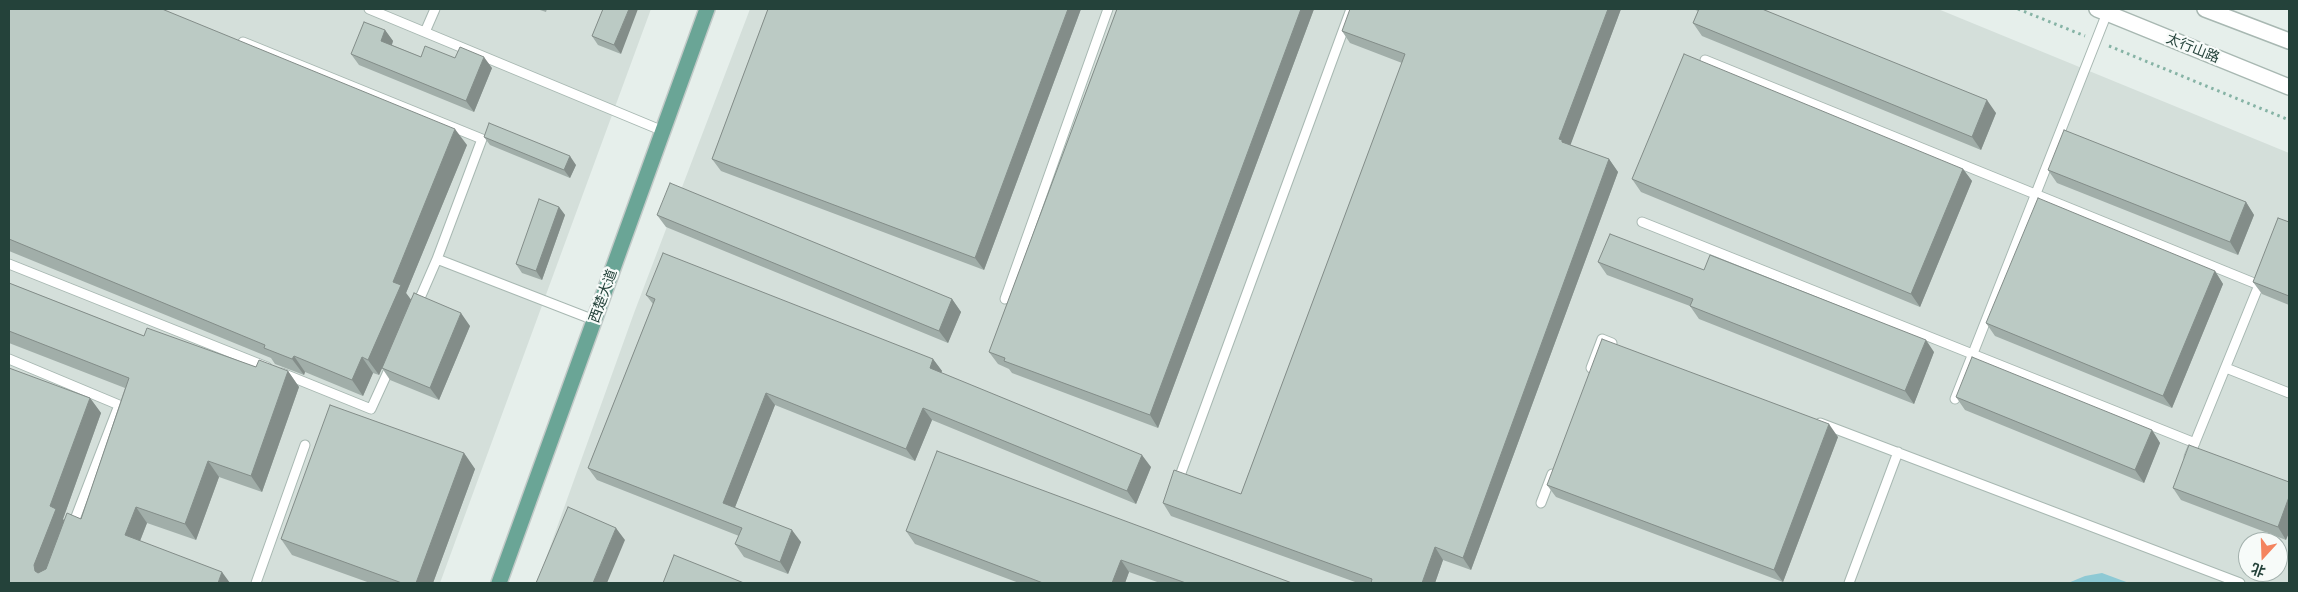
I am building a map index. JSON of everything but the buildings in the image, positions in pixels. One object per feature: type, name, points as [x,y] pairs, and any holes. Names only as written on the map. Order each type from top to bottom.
[{"type":"main road","name":"西楚大道","points":[[499,583],[707,9]]},
{"type":"street","points":[[2205,9],[2289,41]]},
{"type":"street","name":"太行山路","points":[[2102,11],[2289,86]]},
{"type":"lane","points":[[369,9],[663,131]]},
{"type":"lane","points":[[425,32],[435,9]]},
{"type":"lane","points":[[1005,298],[1108,9]]},
{"type":"lane","points":[[1181,473],[1351,9]]},
{"type":"lane","points":[[1955,399],[2096,41],[2102,11]]},
{"type":"lane","points":[[234,38],[482,139],[437,259],[414,312]]},
{"type":"lane","points":[[1705,60],[2259,285],[2185,468]]},
{"type":"lane","points":[[1642,222],[2195,443]]},
{"type":"lane","points":[[437,259],[594,320]]},
{"type":"lane","points":[[9,264],[372,409],[395,356]]},
{"type":"lane","points":[[1588,376],[1602,339],[1620,346]]},
{"type":"lane","points":[[9,359],[119,404],[68,539]]},
{"type":"lane","points":[[2226,368],[2289,393]]},
{"type":"lane","points":[[1815,420],[2240,583]]},
{"type":"lane","points":[[256,583],[305,445]]},
{"type":"lane","points":[[1849,583],[1898,452]]},
{"type":"lane","points":[[1541,503],[1555,467]]},
{"type":"path","points":[[2018,9],[2289,120]]},
{"type":"shaded area","points":[[9,9],[651,9],[440,583],[9,583]]},
{"type":"shaded area","points":[[750,9],[1938,9],[2289,153],[2289,583],[537,583],[634,313]]},
{"type":"water","points":[[2102,573],[2129,583],[2068,583],[2085,576]]}]
